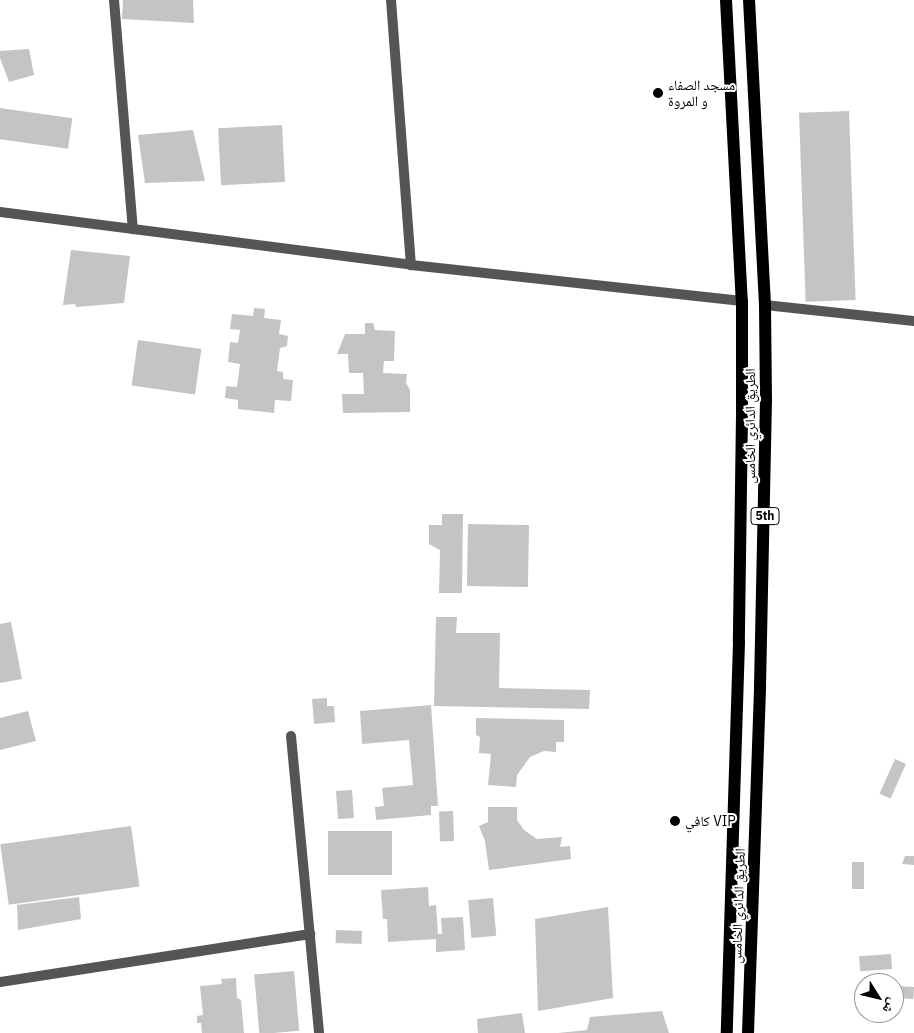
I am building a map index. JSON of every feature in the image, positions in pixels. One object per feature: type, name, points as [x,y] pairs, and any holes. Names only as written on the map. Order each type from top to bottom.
[{"type":"main road","name":"الطريق الدائري الخامس","points":[[726,0],[742,301],[739,623],[727,1033]]},
{"type":"main road","name":"الطريق الدائري الخامس","points":[[748,1033],[765,497],[765,305],[749,0]]},
{"type":"street","points":[[114,0],[133,229]]},
{"type":"street","points":[[391,0],[411,264]]},
{"type":"street","points":[[0,212],[411,264],[742,301]]},
{"type":"street","points":[[765,305],[914,321]]},
{"type":"street","points":[[291,736],[319,1033]]},
{"type":"street","points":[[0,982],[310,934]]},
{"type":"building","points":[[123,0],[193,0],[194,23],[122,19]]},
{"type":"building","points":[[29,49],[34,75],[9,82],[0,58],[0,51]]},
{"type":"building","points":[[0,108],[72,118],[68,149],[0,139]]},
{"type":"building","points":[[849,111],[856,300],[806,302],[799,113]]},
{"type":"building","points":[[282,125],[285,182],[221,185],[218,128]]},
{"type":"building","points":[[193,130],[205,181],[145,183],[138,135]]},
{"type":"building","points":[[71,250],[130,256],[124,303],[76,307],[75,304],[63,305]]},
{"type":"building","points":[[254,308],[265,309],[264,318],[281,320],[279,334],[288,336],[287,346],[280,348],[277,371],[283,372],[283,379],[293,380],[291,401],[275,400],[274,413],[238,409],[238,400],[225,398],[226,386],[237,387],[240,364],[228,362],[230,342],[238,343],[240,330],[230,329],[232,314],[253,316]]},
{"type":"building","points":[[365,323],[373,323],[375,330],[395,331],[394,361],[384,361],[383,373],[407,374],[406,383],[410,390],[410,412],[343,413],[342,394],[364,394],[363,373],[349,373],[348,354],[337,354],[345,334],[365,334]]},
{"type":"building","points":[[138,340],[201,349],[195,394],[132,386]]},
{"type":"building","points":[[442,514],[463,514],[462,593],[439,593],[440,550],[429,544],[429,525],[442,525]]},
{"type":"building","points":[[468,524],[529,525],[528,587],[467,586]]},
{"type":"building","points":[[436,617],[457,617],[456,633],[500,633],[499,688],[590,690],[589,709],[434,706]]},
{"type":"building","points":[[11,622],[22,679],[0,683],[0,624]]},
{"type":"building","points":[[327,698],[327,706],[334,706],[335,722],[314,724],[312,699]]},
{"type":"building","points":[[431,705],[438,806],[431,806],[431,815],[376,820],[375,807],[384,806],[382,788],[413,785],[409,740],[362,744],[360,711]]},
{"type":"building","points":[[28,711],[36,741],[0,750],[0,718]]},
{"type":"building","points":[[476,718],[564,720],[564,742],[556,742],[556,752],[544,751],[530,757],[517,775],[516,787],[488,785],[491,754],[479,753],[480,737],[476,735]]},
{"type":"building","points":[[895,759],[906,764],[891,799],[880,794]]},
{"type":"building","points":[[352,790],[354,818],[338,819],[336,791]]},
{"type":"building","points":[[488,807],[517,807],[517,820],[524,830],[537,839],[562,837],[560,847],[570,846],[571,859],[489,870],[485,841],[479,826],[488,822]]},
{"type":"building","points":[[439,811],[453,811],[454,841],[440,841]]},
{"type":"building","points":[[131,826],[139,886],[9,905],[0,844]]},
{"type":"building","points":[[328,831],[392,831],[392,875],[328,875]]},
{"type":"building","points":[[905,856],[914,856],[914,865],[902,864]]},
{"type":"building","points":[[852,862],[864,862],[864,889],[852,889]]},
{"type":"building","points":[[428,887],[429,906],[436,905],[438,934],[442,934],[441,918],[463,917],[465,950],[436,952],[436,939],[388,942],[387,919],[383,919],[381,890]]},
{"type":"building","points":[[79,897],[81,919],[18,930],[17,905]]},
{"type":"building","points":[[493,898],[496,936],[471,938],[468,900]]},
{"type":"building","points":[[608,907],[613,998],[538,1011],[535,919]]},
{"type":"building","points":[[336,930],[362,931],[362,944],[336,943]]},
{"type":"building","points":[[891,954],[892,969],[860,971],[859,956]]},
{"type":"building","points":[[294,971],[299,1031],[259,1033],[254,974]]},
{"type":"building","points":[[236,978],[237,998],[241,1000],[244,1033],[202,1033],[201,1023],[197,1023],[197,1016],[203,1015],[200,986],[222,984],[221,979]]},
{"type":"building","points":[[904,987],[914,987],[913,999],[904,999]]},
{"type":"building","points":[[662,1011],[669,1033],[558,1033],[587,1030],[590,1017]]},
{"type":"building","points":[[522,1013],[525,1033],[478,1033],[477,1019]]},
{"type":"place","name":"مسجد الصفاء و المروة","points":[[658,93]]},
{"type":"place","name":"كافي VIP","points":[[675,821]]}]
